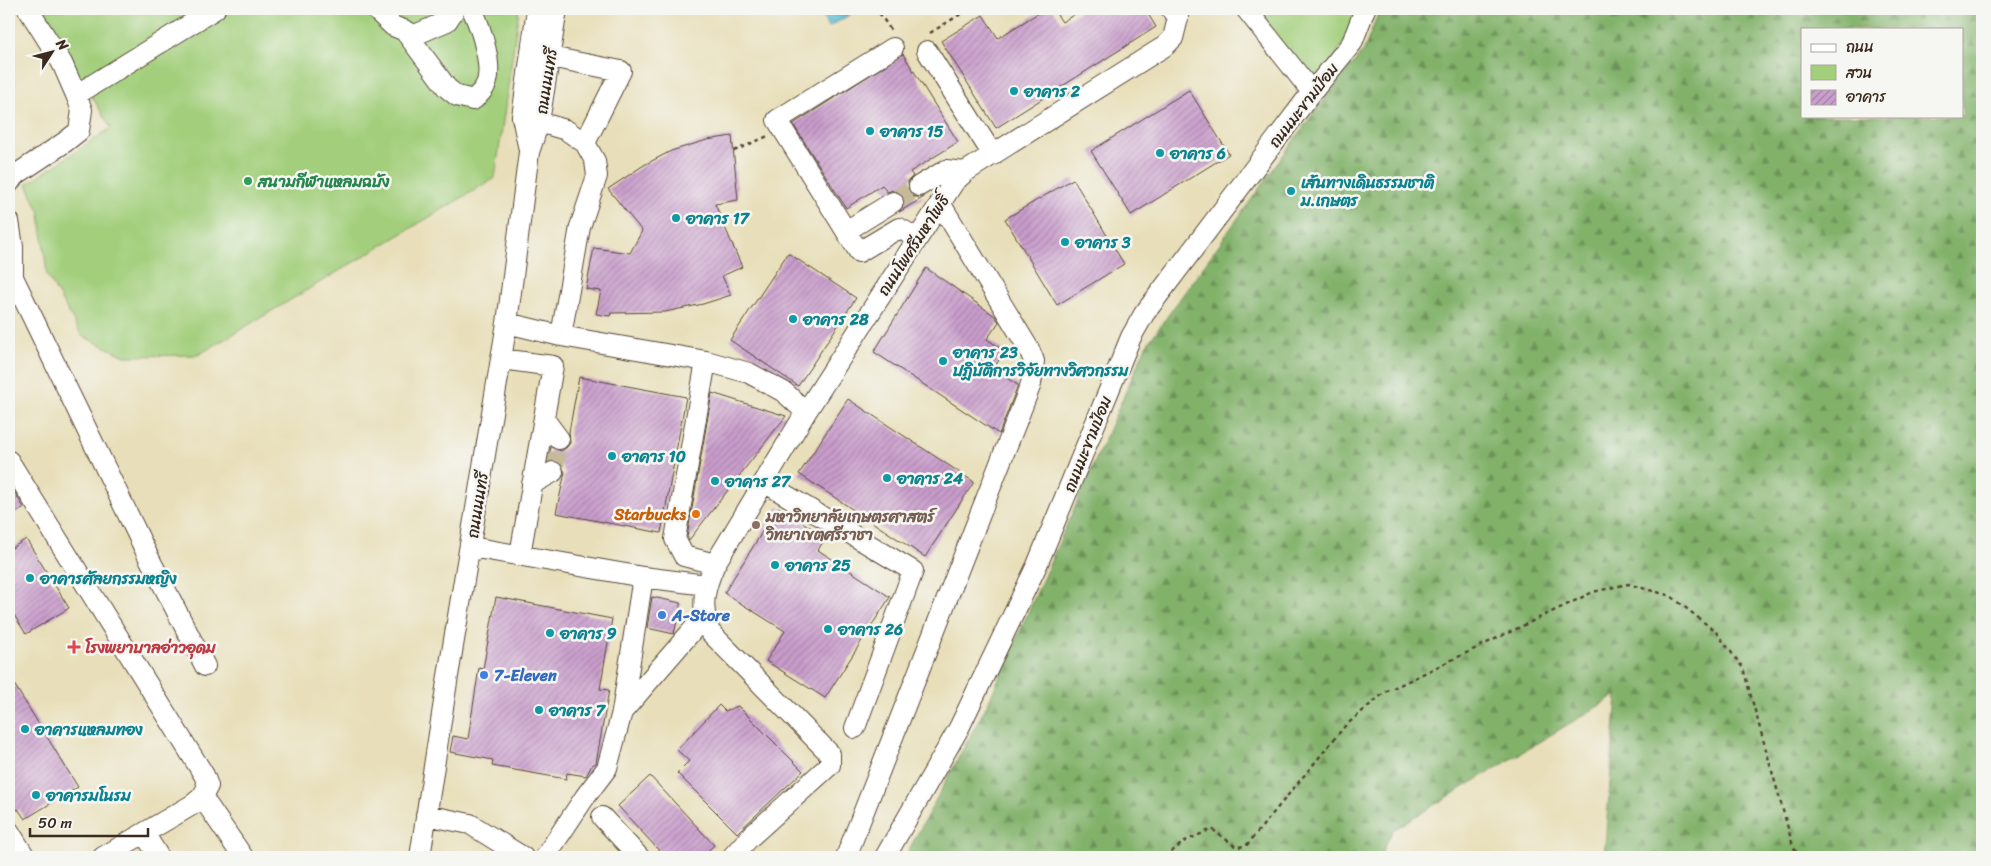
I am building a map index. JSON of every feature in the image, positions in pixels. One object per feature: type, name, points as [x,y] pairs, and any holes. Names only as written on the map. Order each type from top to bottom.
[{"type":"street","points":[[9,183],[14,176],[79,131],[82,110],[62,63],[28,9]]},
{"type":"street","points":[[76,95],[215,9]]},
{"type":"street","points":[[376,9],[393,26],[415,35],[447,20],[455,9]]},
{"type":"street","points":[[404,30],[447,88],[457,96],[473,100],[486,87],[489,73],[479,25],[472,9]]},
{"type":"street","name":"ถนนนนทรี","points":[[529,152],[522,117],[537,9]]},
{"type":"street","name":"ถนนนนทรี","points":[[420,857],[447,682],[471,548],[507,324],[529,152],[540,122],[557,9]]},
{"type":"street","name":"ถนนโพศรีมหาโพธิ์","points":[[704,617],[706,585],[715,564],[806,412],[954,182],[965,172],[1165,46],[1173,38],[1178,18],[1171,9]]},
{"type":"street","points":[[1246,9],[1312,92]]},
{"type":"street","name":"ถนนมะขามป้อม","points":[[885,857],[958,728],[1038,565],[1131,337],[1144,314],[1312,92],[1352,43],[1365,9]]},
{"type":"street","points":[[894,42],[777,120],[859,252],[899,228],[918,238]]},
{"type":"street","points":[[926,44],[993,154]]},
{"type":"street","points":[[550,57],[621,70],[585,143]]},
{"type":"street","points":[[540,122],[566,130],[585,143],[595,161],[598,176],[580,227],[561,336]]},
{"type":"street","points":[[919,186],[946,170],[965,172]]},
{"type":"street","points":[[846,231],[893,202]]},
{"type":"street","points":[[846,857],[1031,384],[1034,361],[1029,349],[940,203]]},
{"type":"street","points":[[9,221],[13,246],[13,289],[9,299]]},
{"type":"street","points":[[13,277],[144,547],[205,666]]},
{"type":"street","points":[[507,324],[561,336],[706,361],[749,373],[784,392],[806,412]]},
{"type":"street","points":[[501,359],[553,366],[520,555]]},
{"type":"street","points":[[706,361],[675,540],[684,556],[715,564]]},
{"type":"street","points":[[544,419],[559,439]]},
{"type":"street","points":[[9,461],[204,775],[208,786],[202,797],[192,805],[103,857]]},
{"type":"street","points":[[532,484],[553,472]]},
{"type":"street","points":[[764,482],[913,571],[855,728]]},
{"type":"street","points":[[471,548],[643,577],[706,585]]},
{"type":"street","points":[[545,857],[607,768],[622,712],[643,577]]},
{"type":"street","points":[[622,712],[704,617],[710,632],[831,758],[830,765],[749,838],[732,857]]},
{"type":"street","points":[[202,797],[243,857]]},
{"type":"street","points":[[426,814],[470,824],[523,857]]},
{"type":"street","points":[[602,817],[640,857]]},
{"type":"street","points":[[9,831],[25,857]]},
{"type":"street","points":[[144,833],[159,857]]},
{"type":"path","points":[[888,9],[880,14],[894,42]]},
{"type":"path","points":[[926,44],[970,9]]},
{"type":"path","points":[[1165,857],[1185,841],[1212,829],[1236,847],[1246,846],[1345,726],[1385,692],[1593,592],[1628,584],[1671,596],[1716,632],[1743,668],[1793,846],[1799,857]]},
{"type":"green space","points":[[39,9],[519,9],[495,178],[198,355],[125,356],[82,336],[47,275],[40,213],[27,184],[111,128]]},
{"type":"green space","points":[[1246,9],[1365,9],[1312,92]]},
{"type":"green space","points":[[1380,9],[1982,9],[1982,857],[1604,857],[1617,695],[1393,830],[1380,857],[905,857],[988,703],[1146,346],[1315,111],[1364,50]]},
{"type":"water","points":[[818,9],[859,9],[829,27]]},
{"type":"building","name":"อาคาร 2","points":[[1045,9],[1053,9],[1062,22],[1083,9],[1145,9],[1156,27],[996,128],[941,41],[983,15],[998,38]]},
{"type":"building","name":"อาคาร 15","points":[[903,54],[958,142],[910,172],[913,176],[908,181],[909,192],[914,197],[924,197],[899,212],[905,202],[903,195],[893,190],[887,192],[882,185],[846,208],[793,124]]},
{"type":"building","name":"อาคาร 6","points":[[1189,90],[1229,154],[1131,215],[1091,151]]},
{"type":"building","name":"อาคาร 17","points":[[732,136],[738,200],[715,204],[742,267],[722,276],[731,295],[703,304],[665,312],[611,313],[610,316],[596,314],[601,291],[586,289],[594,248],[630,253],[642,231],[608,189],[644,165],[671,151],[707,140]]},
{"type":"building","name":"อาคาร 3","points":[[1073,179],[1124,264],[1057,305],[1005,219]]},
{"type":"building","name":"อาคาร 28","points":[[788,253],[856,298],[798,386],[730,340]]},
{"type":"building","name":"อาคาร 23 ปฏิบัติการวิจัยทางวิศวกรรม","points":[[926,268],[995,316],[999,322],[987,339],[1004,351],[993,370],[1018,385],[999,434],[874,352]]},
{"type":"building","name":"อาคาร 10","points":[[579,377],[686,397],[661,533],[556,513],[565,472],[559,462],[554,460],[548,461],[551,447],[561,451],[570,443],[569,432]]},
{"type":"building","name":"อาคาร 27","points":[[712,393],[786,416],[689,540],[687,537]]},
{"type":"building","name":"อาคาร 24","points":[[848,399],[974,482],[925,557],[799,474]]},
{"type":"building","points":[[9,483],[24,508],[9,517]]},
{"type":"building","points":[[778,507],[826,537],[818,550],[890,597],[825,698],[766,661],[785,631],[724,593]]},
{"type":"building","name":"อาคารศัลยกรรมหญิง","points":[[26,539],[69,608],[26,634],[9,607],[9,550]]},
{"type":"building","points":[[496,597],[612,619],[600,689],[609,690],[596,763],[592,765],[586,776],[567,773],[566,779],[492,766],[493,760],[450,752],[453,736],[468,739],[479,668],[483,669]]},
{"type":"building","name":"A-Store","points":[[652,597],[681,603],[674,634],[647,628]]},
{"type":"building","points":[[9,676],[78,787],[25,819],[18,809],[15,812],[9,802]]},
{"type":"building","points":[[719,705],[725,711],[738,706],[803,771],[737,833],[677,773],[689,761],[677,750]]},
{"type":"building","points":[[650,776],[714,845],[701,857],[665,857],[618,806]]},
{"type":"tunnel","points":[[893,202],[919,186]]},
{"type":"tunnel","points":[[553,472],[559,439]]},
{"type":"place","name":"อาคาร 2","points":[[1014,91]]},
{"type":"place","name":"อาคาร 15","points":[[870,131]]},
{"type":"place","name":"อาคาร 6","points":[[1160,153]]},
{"type":"place","name":"สนามกีฬาแหลมฉบัง","points":[[248,181]]},
{"type":"place","name":"เส้นทางเดินธรรมชาติ ม.เกษตร","points":[[1291,191]]},
{"type":"place","name":"อาคาร 17","points":[[676,218]]},
{"type":"place","name":"อาคาร 3","points":[[1065,242]]},
{"type":"place","name":"อาคาร 28","points":[[793,319]]},
{"type":"place","name":"อาคาร 23 ปฏิบัติการวิจัยทางวิศวกรรม","points":[[943,361]]},
{"type":"place","name":"อาคาร 10","points":[[612,456]]},
{"type":"place","name":"อาคาร 24","points":[[887,478]]},
{"type":"place","name":"อาคาร 27","points":[[715,481]]},
{"type":"place","name":"Starbucks","points":[[696,514]]},
{"type":"place","name":"มหาวิทยาลัยเกษตรศาสตร์ วิทยาเขตศรีราชา","points":[[756,525]]},
{"type":"place","name":"อาคาร 25","points":[[775,565]]},
{"type":"place","name":"อาคารศัลยกรรมหญิง","points":[[30,578]]},
{"type":"place","name":"A-Store","points":[[662,615]]},
{"type":"place","name":"อาคาร 26","points":[[828,629]]},
{"type":"place","name":"อาคาร 9","points":[[550,633]]},
{"type":"place","name":"โรงพยาบาลอ่าวอุดม","points":[[74,647]]},
{"type":"place","name":"7-Eleven","points":[[484,675]]},
{"type":"place","name":"อาคาร 7","points":[[539,710]]},
{"type":"place","name":"อาคารแหลมทอง","points":[[25,729]]},
{"type":"place","name":"อาคารมโนรม","points":[[36,795]]}]
